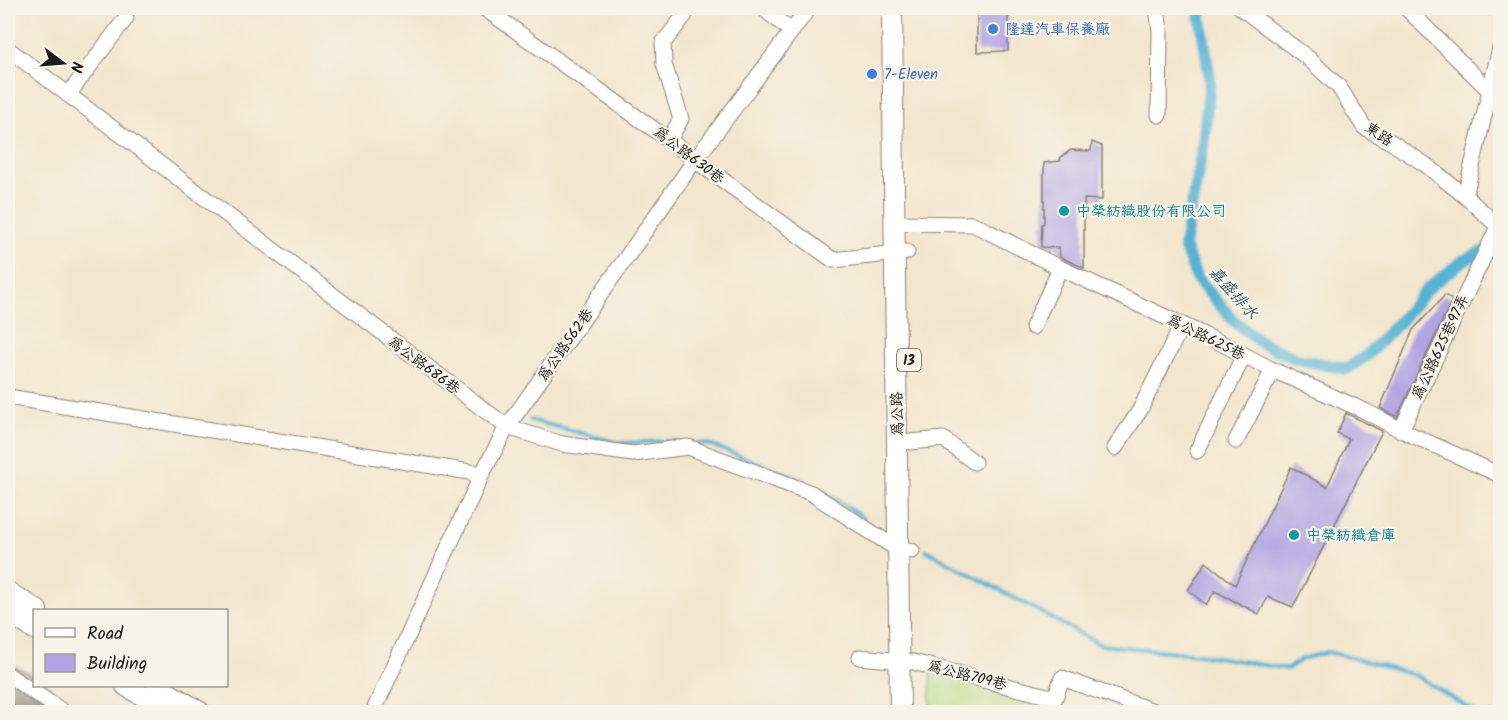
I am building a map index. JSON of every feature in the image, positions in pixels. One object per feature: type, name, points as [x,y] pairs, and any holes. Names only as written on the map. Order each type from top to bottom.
[{"type":"main road","name":"為公路","points":[[892,8],[901,223]]},
{"type":"main road","name":"為公路","points":[[900,712],[906,661],[901,253],[905,8]]},
{"type":"main road","name":"為公路","points":[[901,253],[910,442],[905,550]]},
{"type":"main road","points":[[8,592],[35,609]]},
{"type":"main road","points":[[8,612],[33,627]]},
{"type":"main road","name":"為公路","points":[[906,661],[913,712]]},
{"type":"main road","points":[[128,687],[170,712]]},
{"type":"main road","points":[[159,687],[200,712]]},
{"type":"street","name":"為公路630巷","points":[[484,8],[833,260],[901,253]]},
{"type":"street","points":[[763,8],[791,32]]},
{"type":"street","name":"為公路562巷","points":[[374,712],[482,474],[507,428],[696,160],[809,8]]},
{"type":"street","points":[[1157,8],[1160,31],[1159,115]]},
{"type":"street","name":"東路","points":[[1241,8],[1308,58],[1339,87],[1364,128],[1391,142],[1426,165],[1465,196],[1499,228]]},
{"type":"street","points":[[1406,8],[1495,93]]},
{"type":"street","points":[[669,140],[681,118],[664,64],[663,43],[685,15]]},
{"type":"street","points":[[68,95],[126,18]]},
{"type":"street","points":[[1465,196],[1495,93],[1500,48]]},
{"type":"street","name":"為公路686巷","points":[[8,49],[507,428],[562,444],[633,454],[688,447],[811,493],[891,545],[905,550]]},
{"type":"street","name":"為公路625巷","points":[[901,223],[973,224],[1273,370],[1500,475]]},
{"type":"street","name":"為公路625巷97弄","points":[[1401,430],[1499,228]]},
{"type":"street","points":[[1033,327],[1060,268]]},
{"type":"street","points":[[1115,448],[1140,410],[1182,325]]},
{"type":"street","points":[[1197,450],[1244,355]]},
{"type":"street","points":[[1236,441],[1273,370]]},
{"type":"street","points":[[8,397],[482,474]]},
{"type":"street","points":[[910,442],[943,439],[974,462]]},
{"type":"street","name":"為公路709巷","points":[[860,657],[906,661],[1053,705],[1062,678],[1156,712]]},
{"type":"street","points":[[8,675],[62,711]]},
{"type":"green space","points":[[931,672],[1047,704],[1045,712],[930,712]]},
{"type":"building","name":"隆達汽車保養廠","points":[[977,8],[1008,8],[1008,51],[977,52]]},
{"type":"building","name":"中榮紡織股份有限公司","points":[[1092,142],[1102,146],[1102,200],[1084,199],[1084,268],[1060,257],[1059,248],[1041,247],[1042,224],[1044,223],[1044,163],[1060,161],[1061,157],[1071,150],[1091,151]]},
{"type":"building","points":[[1445,295],[1452,300],[1397,417],[1380,408],[1413,330]]},
{"type":"building","name":"中榮紡織倉庫","points":[[1346,413],[1382,431],[1293,607],[1268,597],[1259,614],[1215,591],[1206,605],[1188,590],[1206,562],[1235,585],[1291,467],[1327,487],[1349,439],[1337,433]]},
{"type":"waterway","name":"嘉盛排水","points":[[1199,8],[1210,80],[1203,145],[1184,246],[1197,279],[1234,321],[1260,342],[1297,359],[1347,369],[1366,356],[1428,288],[1464,260],[1489,249],[1500,255]]},
{"type":"waterway","points":[[530,420],[620,443],[676,441]]},
{"type":"waterway","points":[[696,443],[710,445],[788,474],[806,484]]},
{"type":"waterway","points":[[824,493],[863,518]]},
{"type":"waterway","points":[[926,550],[1101,645],[1198,654],[1287,669],[1302,659],[1328,652],[1415,675],[1475,712]]},
{"type":"runway","points":[[8,706],[18,712]]},
{"type":"place","name":"隆達汽車保養廠","points":[[993,29]]},
{"type":"place","name":"7-Eleven","points":[[872,74]]},
{"type":"place","name":"中榮紡織股份有限公司","points":[[1064,211]]},
{"type":"place","name":"中榮紡織倉庫","points":[[1294,535]]}]
